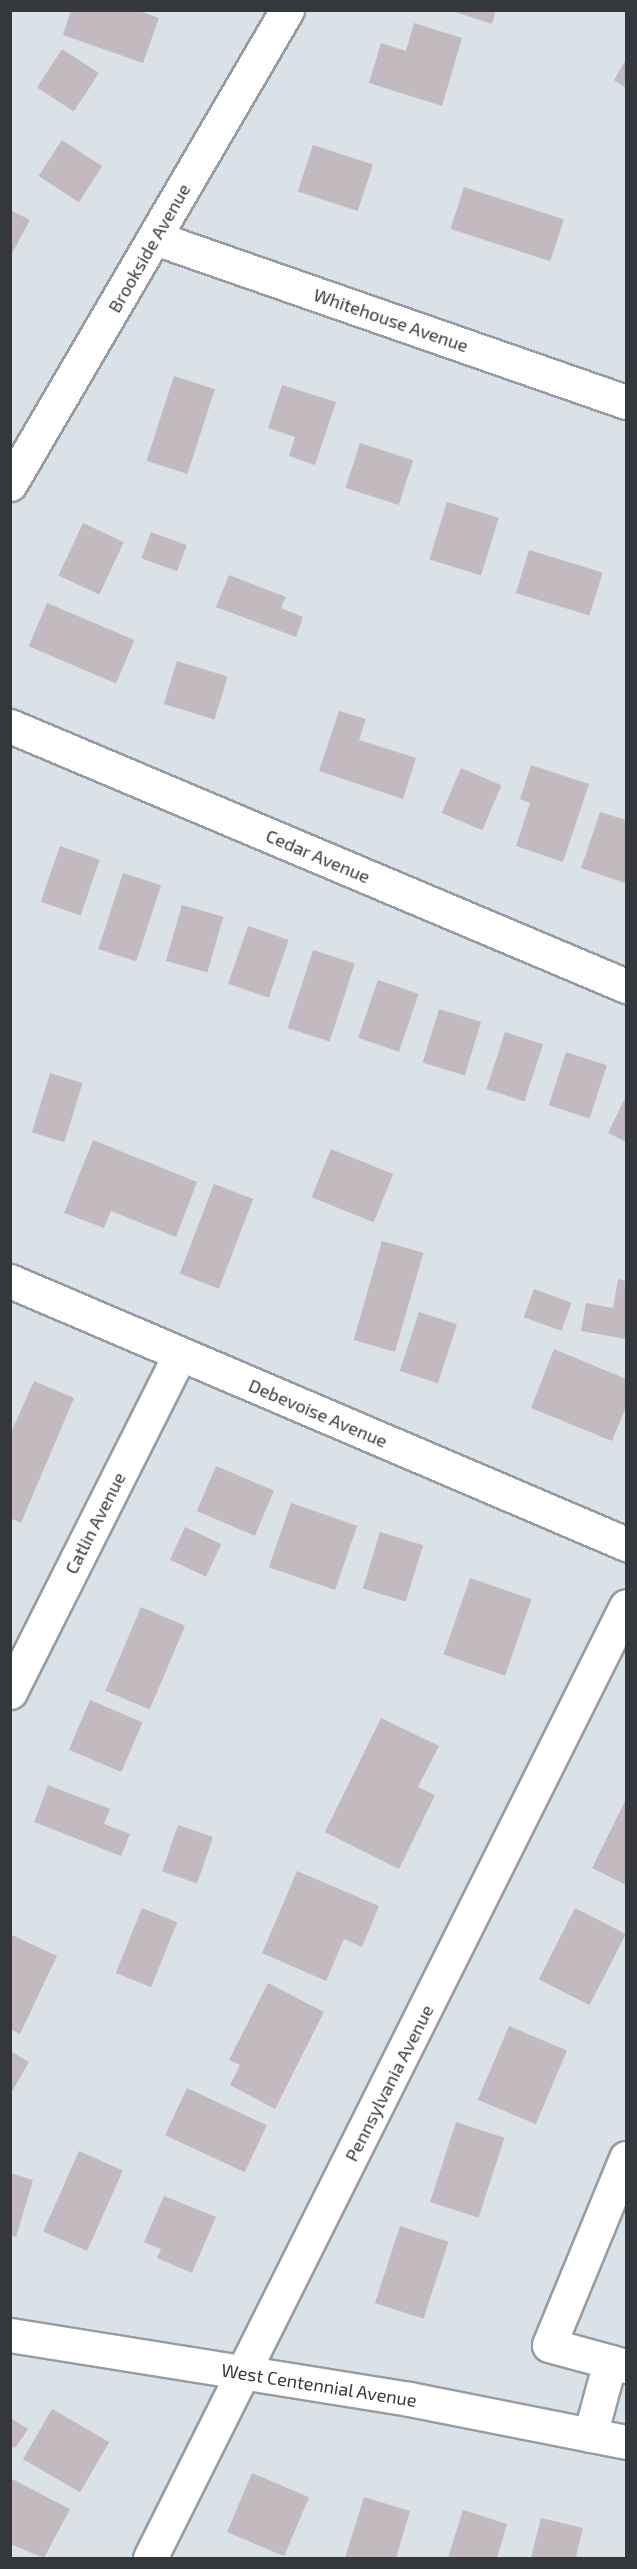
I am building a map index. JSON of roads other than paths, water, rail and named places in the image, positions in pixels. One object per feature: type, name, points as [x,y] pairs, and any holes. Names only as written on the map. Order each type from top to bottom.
[{"type":"street","name":"Brookside Avenue","points":[[10,484],[286,10]]},
{"type":"street","name":"Whitehouse Avenue","points":[[155,238],[627,402]]},
{"type":"street","name":"Cedar Avenue","points":[[10,726],[627,986]]},
{"type":"street","name":"Debevoise Avenue","points":[[10,1281],[627,1544]]},
{"type":"street","name":"Catlin Avenue","points":[[10,1692],[180,1354]]},
{"type":"street","name":"Pennsylvania Avenue","points":[[150,2559],[627,1606]]},
{"type":"street","points":[[590,2435],[618,2364],[549,2345],[627,2158]]},
{"type":"street","name":"West Centennial Avenue","points":[[10,2335],[409,2399],[627,2442]]}]
